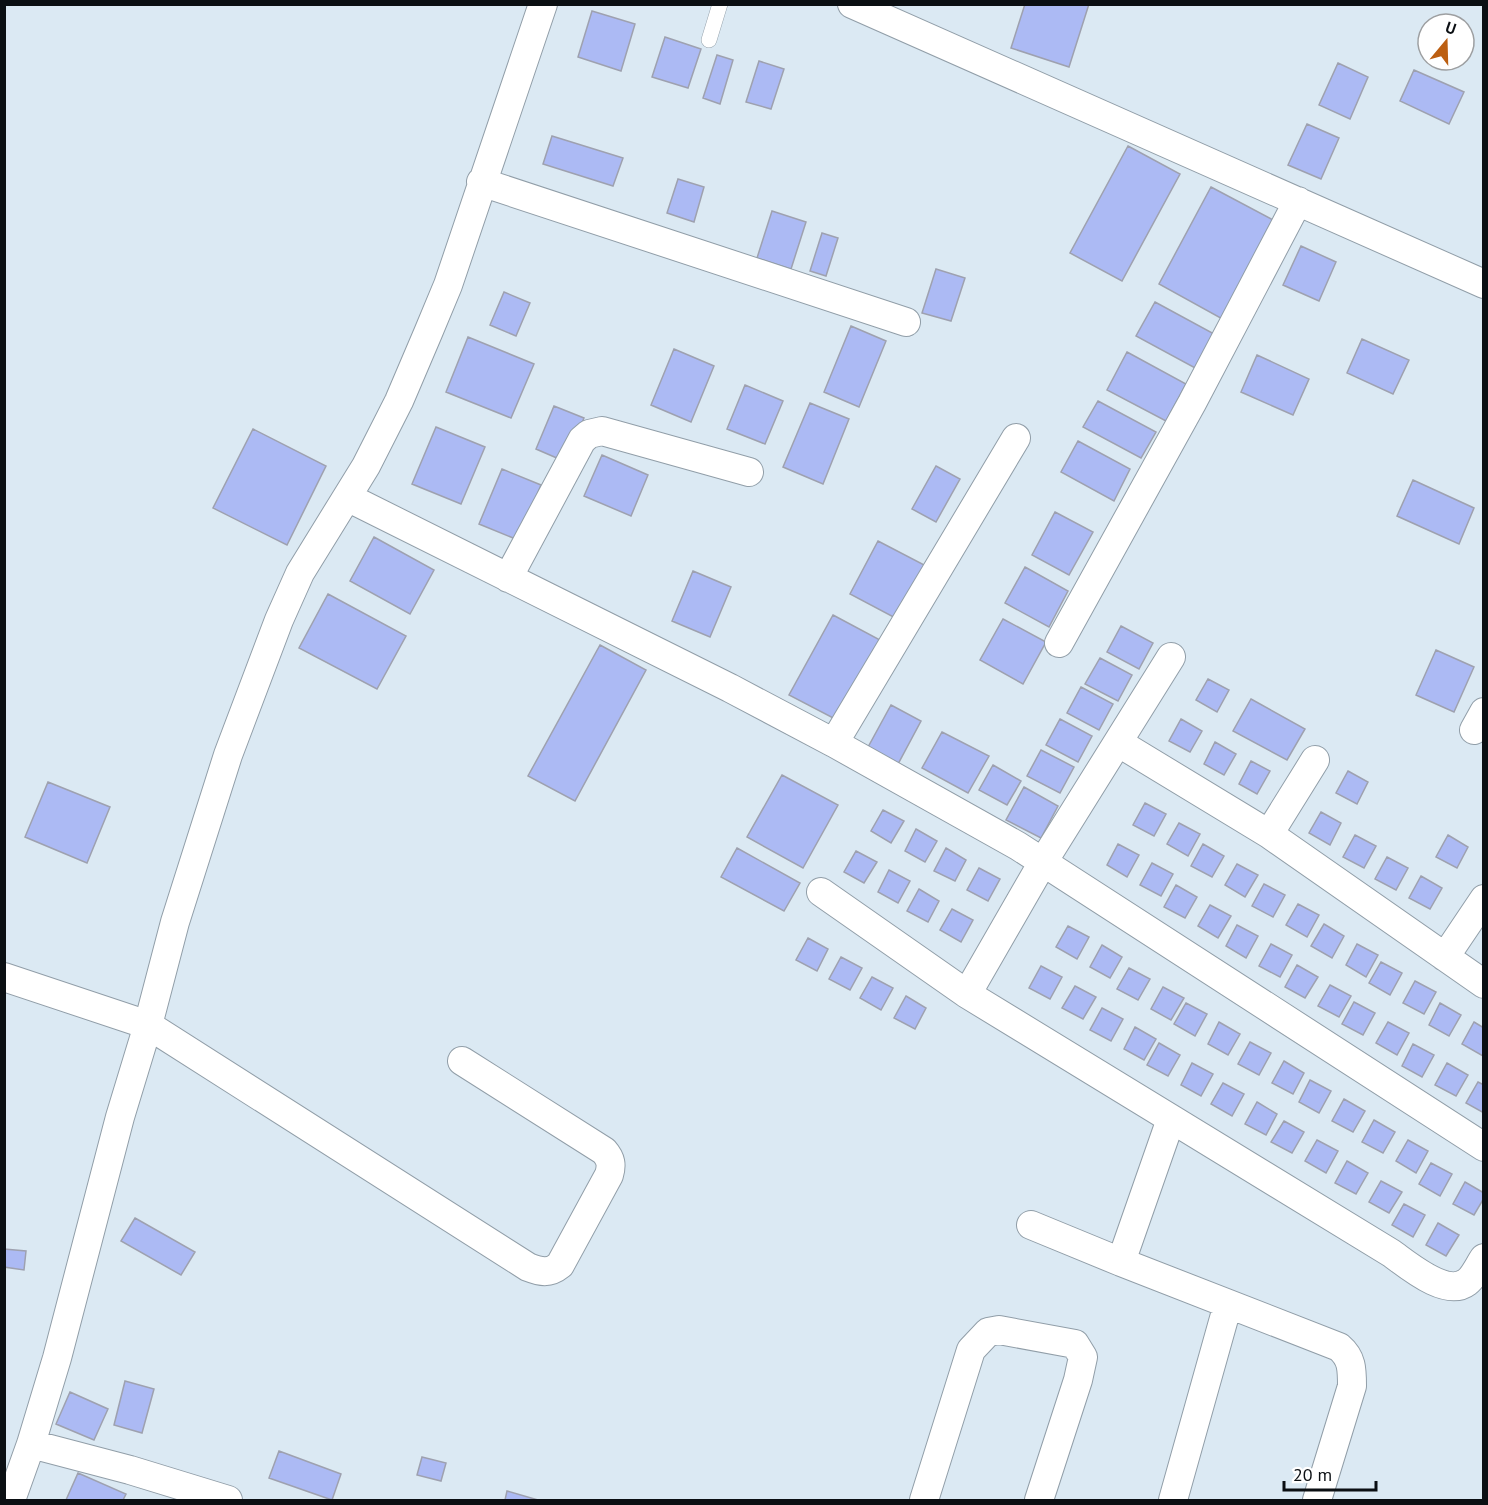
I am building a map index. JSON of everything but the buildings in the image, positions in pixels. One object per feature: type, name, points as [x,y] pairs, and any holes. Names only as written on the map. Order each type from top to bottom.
[{"type":"street","points":[[11,1500],[31,1444],[60,1347],[120,1117],[175,922],[228,755],[279,620],[300,573],[366,466],[399,401],[428,333],[448,285],[543,4]]},
{"type":"street","points":[[852,4],[1484,284]]},
{"type":"street","points":[[481,182],[906,322]]},
{"type":"street","points":[[1059,643],[1192,403],[1298,201]]},
{"type":"street","points":[[508,578],[582,440],[595,431],[633,439],[749,472]]},
{"type":"street","points":[[834,743],[1016,438]]},
{"type":"street","points":[[347,497],[730,688],[834,743],[1043,862],[1484,1147]]},
{"type":"street","points":[[967,994],[1043,862],[1171,657]]},
{"type":"street","points":[[1119,743],[1269,834],[1484,984]]},
{"type":"street","points":[[1269,834],[1315,760]]},
{"type":"street","points":[[821,892],[967,994],[1391,1253],[1432,1281],[1455,1286],[1467,1282],[1484,1258]]},
{"type":"street","points":[[1445,957],[1484,899]]},
{"type":"street","points":[[4,977],[148,1024],[528,1267],[542,1272],[553,1271],[560,1265],[609,1175],[611,1165],[609,1157],[462,1061]]},
{"type":"street","points":[[1121,1262],[1171,1119]]},
{"type":"street","points":[[1031,1224],[1121,1262],[1339,1347],[1348,1356],[1352,1367],[1353,1386],[1317,1500]]},
{"type":"street","points":[[1173,1500],[1228,1304]]},
{"type":"street","points":[[924,1500],[971,1350],[988,1332],[999,1330],[1075,1344],[1083,1357],[1078,1380],[1039,1500]]},
{"type":"street","points":[[31,1444],[130,1470],[228,1500]]},
{"type":"lane","points":[[709,40],[720,4]]}]
